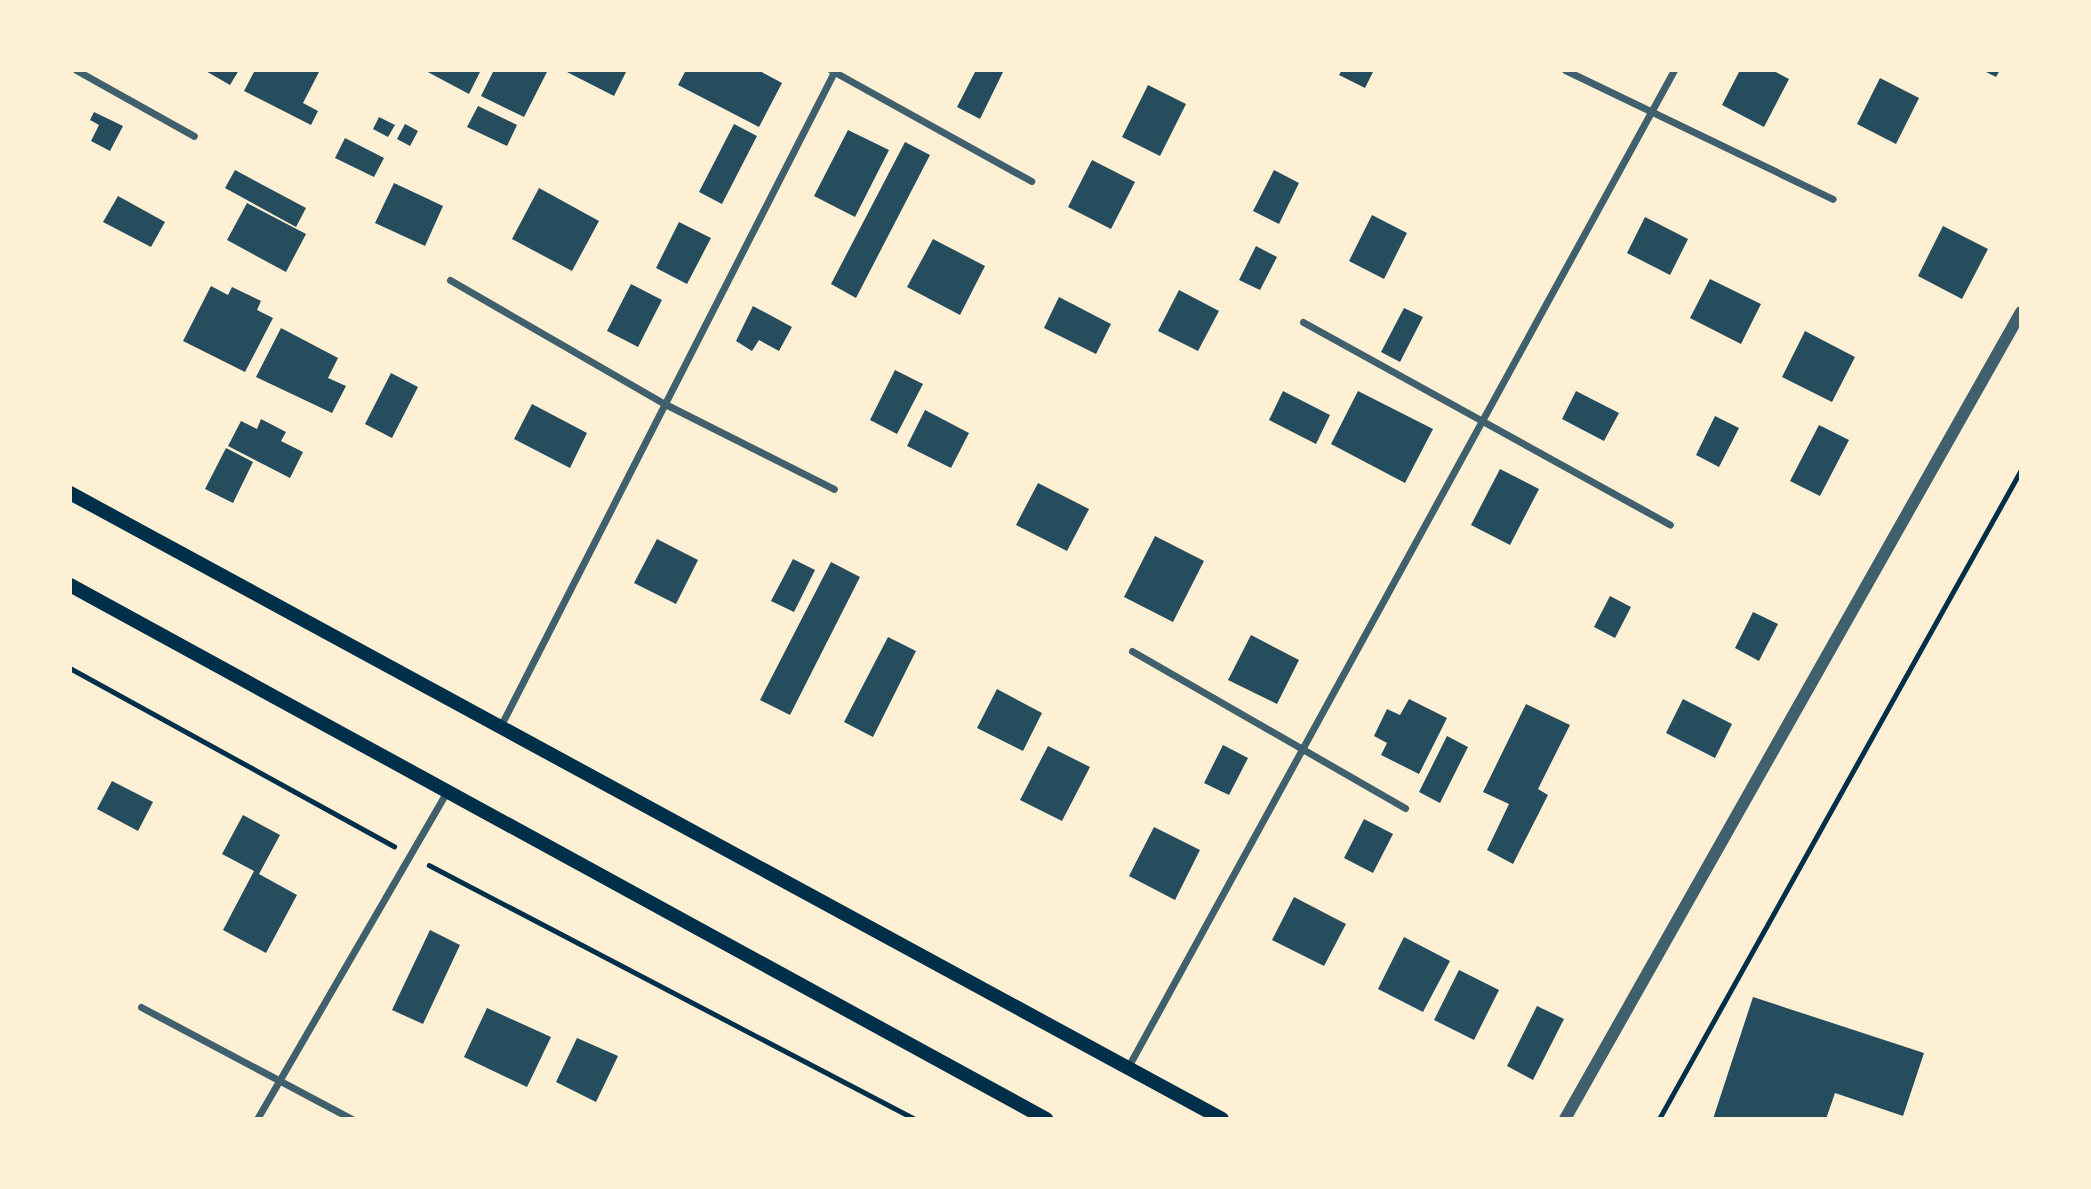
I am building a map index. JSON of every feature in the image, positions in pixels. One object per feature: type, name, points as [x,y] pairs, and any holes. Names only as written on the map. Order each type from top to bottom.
[{"type":"main road","points":[[70,493],[1222,1119]]},
{"type":"main road","points":[[70,585],[1046,1119]]},
{"type":"street","points":[[75,70],[194,136]]},
{"type":"street","points":[[1565,70],[1653,108],[1833,199]]},
{"type":"street","points":[[1127,1068],[1307,748],[1674,70]]},
{"type":"street","points":[[499,728],[833,71],[1031,181]]},
{"type":"street","points":[[450,280],[665,404],[834,489]]},
{"type":"street","points":[[1565,1119],[2021,312]]},
{"type":"street","points":[[1303,322],[1670,525]]},
{"type":"street","points":[[1132,651],[1307,748],[1405,808]]},
{"type":"street","points":[[257,1119],[446,793]]},
{"type":"street","points":[[141,1007],[352,1119]]},
{"type":"path","points":[[1659,1119],[2021,470]]},
{"type":"path","points":[[70,667],[409,854],[915,1119]]},
{"type":"building","points":[[204,70],[239,70],[230,85]]},
{"type":"building","points":[[255,70],[319,72],[303,103],[318,111],[311,125],[244,91]]},
{"type":"building","points":[[424,70],[481,70],[469,94]]},
{"type":"building","points":[[494,70],[548,70],[524,117],[481,96]]},
{"type":"building","points":[[563,70],[627,70],[614,96]]},
{"type":"building","points":[[686,70],[758,70],[782,83],[759,127],[678,85]]},
{"type":"building","points":[[976,70],[1004,70],[980,119],[957,107]]},
{"type":"building","points":[[1342,70],[1374,70],[1365,88],[1339,75]]},
{"type":"building","points":[[1740,70],[1772,70],[1789,79],[1764,127],[1722,105]]},
{"type":"building","points":[[1982,70],[2000,70],[1996,77]]},
{"type":"building","points":[[1880,78],[1919,98],[1896,144],[1857,124]]},
{"type":"building","points":[[1148,85],[1186,104],[1160,156],[1122,137]]},
{"type":"building","points":[[478,106],[517,125],[507,146],[467,127]]},
{"type":"building","points":[[94,112],[123,126],[110,151],[91,141],[99,125],[90,120]]},
{"type":"building","points":[[379,117],[395,125],[388,137],[373,129]]},
{"type":"building","points":[[405,124],[418,131],[410,146],[397,139]]},
{"type":"building","points":[[734,124],[757,136],[722,204],[699,192]]},
{"type":"building","points":[[848,130],[889,150],[855,217],[814,196]]},
{"type":"building","points":[[345,138],[384,158],[374,177],[335,158]]},
{"type":"building","points":[[905,142],[930,155],[856,298],[831,284]]},
{"type":"building","points":[[1092,160],[1135,182],[1111,229],[1068,207]]},
{"type":"building","points":[[235,170],[306,208],[296,227],[225,188]]},
{"type":"building","points":[[1274,170],[1299,183],[1279,224],[1253,211]]},
{"type":"building","points":[[394,183],[443,206],[425,246],[375,223]]},
{"type":"building","points":[[539,188],[599,221],[572,271],[512,239]]},
{"type":"building","points":[[118,196],[165,222],[151,247],[103,222]]},
{"type":"building","points":[[247,203],[306,234],[286,272],[227,240]]},
{"type":"building","points":[[1372,215],[1407,233],[1384,279],[1349,261]]},
{"type":"building","points":[[1645,217],[1688,239],[1670,275],[1627,253]]},
{"type":"building","points":[[679,222],[711,238],[687,284],[656,268]]},
{"type":"building","points":[[1943,226],[1988,249],[1962,299],[1918,276]]},
{"type":"building","points":[[933,239],[985,266],[960,315],[907,287]]},
{"type":"building","points":[[1256,246],[1277,257],[1260,290],[1239,280]]},
{"type":"building","points":[[1710,279],[1761,304],[1741,344],[1690,318]]},
{"type":"building","points":[[631,284],[662,300],[638,347],[607,331]]},
{"type":"building","points":[[211,286],[228,295],[232,287],[261,301],[257,310],[273,318],[245,372],[183,341]]},
{"type":"building","points":[[1179,290],[1219,311],[1198,351],[1158,331]]},
{"type":"building","points":[[1059,297],[1111,324],[1096,354],[1044,328]]},
{"type":"building","points":[[753,306],[792,327],[779,351],[759,340],[752,351],[736,341]]},
{"type":"building","points":[[1404,308],[1423,317],[1400,362],[1381,352]]},
{"type":"building","points":[[281,328],[338,358],[328,378],[346,386],[332,413],[256,377]]},
{"type":"building","points":[[1805,331],[1855,357],[1832,402],[1782,377]]},
{"type":"building","points":[[895,370],[923,384],[897,434],[870,420]]},
{"type":"building","points":[[391,373],[418,387],[392,438],[365,424]]},
{"type":"building","points":[[1283,391],[1330,415],[1316,444],[1269,420]]},
{"type":"building","points":[[1358,391],[1433,429],[1405,483],[1331,444]]},
{"type":"building","points":[[1576,391],[1619,413],[1604,441],[1562,419]]},
{"type":"building","points":[[532,404],[587,433],[570,468],[514,439]]},
{"type":"building","points":[[925,410],[969,433],[951,468],[907,446]]},
{"type":"building","points":[[1715,416],[1739,428],[1719,467],[1696,455]]},
{"type":"building","points":[[261,419],[286,432],[281,441],[303,452],[290,478],[228,446],[241,421],[257,429]]},
{"type":"building","points":[[1819,425],[1849,440],[1820,496],[1790,481]]},
{"type":"building","points":[[226,448],[253,462],[233,503],[205,489]]},
{"type":"building","points":[[1500,469],[1539,489],[1510,545],[1471,525]]},
{"type":"building","points":[[1038,483],[1089,509],[1067,551],[1016,525]]},
{"type":"building","points":[[1155,536],[1204,561],[1173,622],[1124,597]]},
{"type":"building","points":[[657,539],[698,560],[676,604],[634,583]]},
{"type":"building","points":[[793,559],[815,570],[794,612],[771,601]]},
{"type":"building","points":[[831,562],[860,577],[790,715],[760,700]]},
{"type":"building","points":[[1610,596],[1631,607],[1615,638],[1594,627]]},
{"type":"building","points":[[1753,612],[1778,624],[1759,661],[1735,648]]},
{"type":"building","points":[[1251,635],[1299,660],[1277,704],[1228,680]]},
{"type":"building","points":[[888,637],[916,651],[873,737],[844,722]]},
{"type":"building","points":[[997,689],[1042,713],[1023,751],[977,728]]},
{"type":"building","points":[[1409,699],[1447,718],[1419,774],[1381,755],[1387,743],[1374,736],[1387,709],[1400,715]]},
{"type":"building","points":[[1683,699],[1732,724],[1715,758],[1666,733]]},
{"type":"building","points":[[1526,704],[1570,725],[1538,789],[1548,795],[1513,864],[1487,850],[1509,804],[1483,792]]},
{"type":"building","points":[[1447,736],[1468,747],[1440,803],[1419,792]]},
{"type":"building","points":[[1223,745],[1248,758],[1229,795],[1204,783]]},
{"type":"building","points":[[1048,746],[1090,767],[1062,821],[1020,800]]},
{"type":"building","points":[[112,781],[153,802],[138,831],[97,809]]},
{"type":"building","points":[[243,815],[280,835],[259,874],[297,895],[266,953],[223,930],[254,871],[222,854]]},
{"type":"building","points":[[1364,819],[1393,834],[1373,873],[1344,858]]},
{"type":"building","points":[[1154,827],[1200,850],[1175,900],[1129,876]]},
{"type":"building","points":[[1294,897],[1346,924],[1324,966],[1272,940]]},
{"type":"building","points":[[430,930],[460,945],[423,1024],[392,1010]]},
{"type":"building","points":[[1404,937],[1450,961],[1423,1012],[1378,989]]},
{"type":"building","points":[[1459,970],[1499,990],[1474,1040],[1434,1020]]},
{"type":"building","points":[[1753,997],[1924,1053],[1903,1116],[1835,1093],[1826,1119],[1713,1119]]},
{"type":"building","points":[[1537,1006],[1564,1019],[1533,1080],[1507,1066]]},
{"type":"building","points":[[487,1008],[551,1037],[527,1087],[464,1057]]},
{"type":"building","points":[[577,1038],[618,1056],[596,1102],[556,1082]]}]
